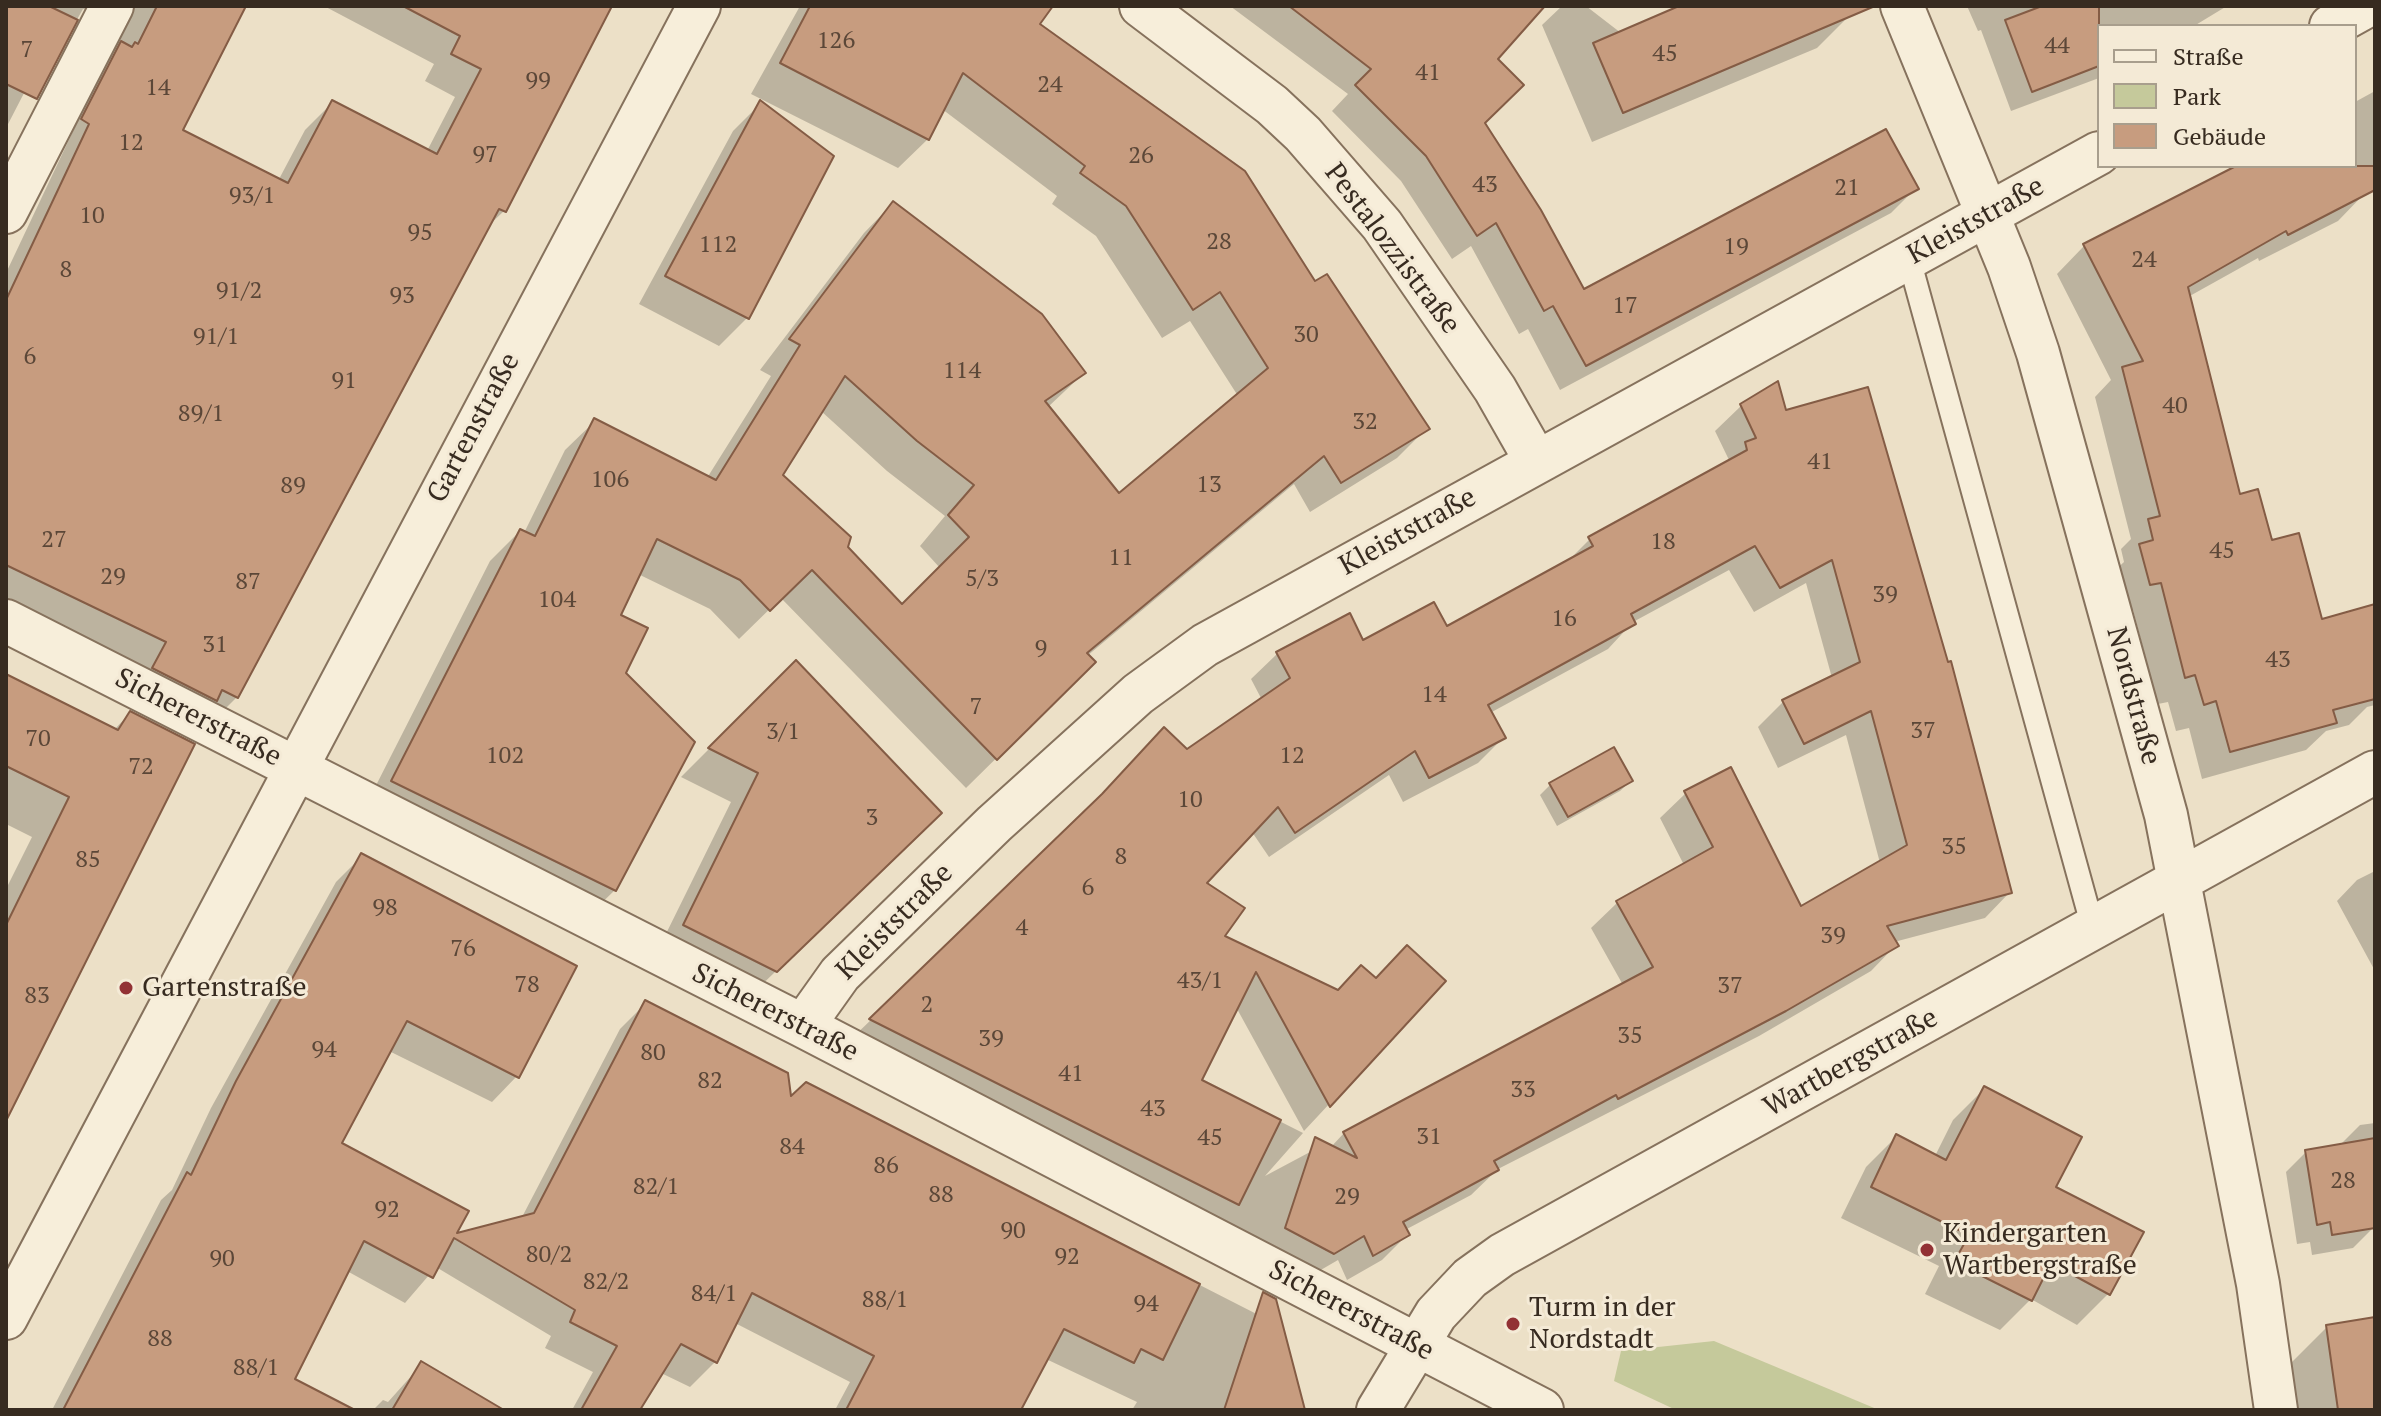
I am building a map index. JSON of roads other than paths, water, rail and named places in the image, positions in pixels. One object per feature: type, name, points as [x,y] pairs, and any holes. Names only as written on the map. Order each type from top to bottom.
[{"type":"street","points":[[6,212],[112,6]]},
{"type":"street","name":"Gartenstraße","points":[[10,1302],[699,6]]},
{"type":"street","name":"Pestalozzistraße","points":[[1141,6],[1272,105],[1382,225],[1478,363],[1536,461]]},
{"type":"street","name":"Nordstraße","points":[[1902,6],[2009,267],[2038,353],[2180,877],[2189,939],[2258,1284],[2276,1410]]},
{"type":"street","points":[[2335,24],[2367,6]]},
{"type":"street","name":"Kleiststraße","points":[[803,1026],[840,974],[1005,814],[1138,694],[1205,645],[2097,154]]},
{"type":"street","name":"Sichererstraße","points":[[6,621],[803,1026],[1542,1410]]},
{"type":"street","name":"Wartbergstraße","points":[[1378,1410],[1436,1314],[1461,1287],[1502,1255],[2180,877],[2375,772]]},
{"type":"lane","points":[[1909,259],[2093,928]]},
{"type":"place","name":"Gartenstraße","points":[[126,988]]},
{"type":"place","name":"Kindergarten Wartbergstraße","points":[[1927,1250]]},
{"type":"place","name":"Turm in der Nordstadt","points":[[1513,1324]]}]
